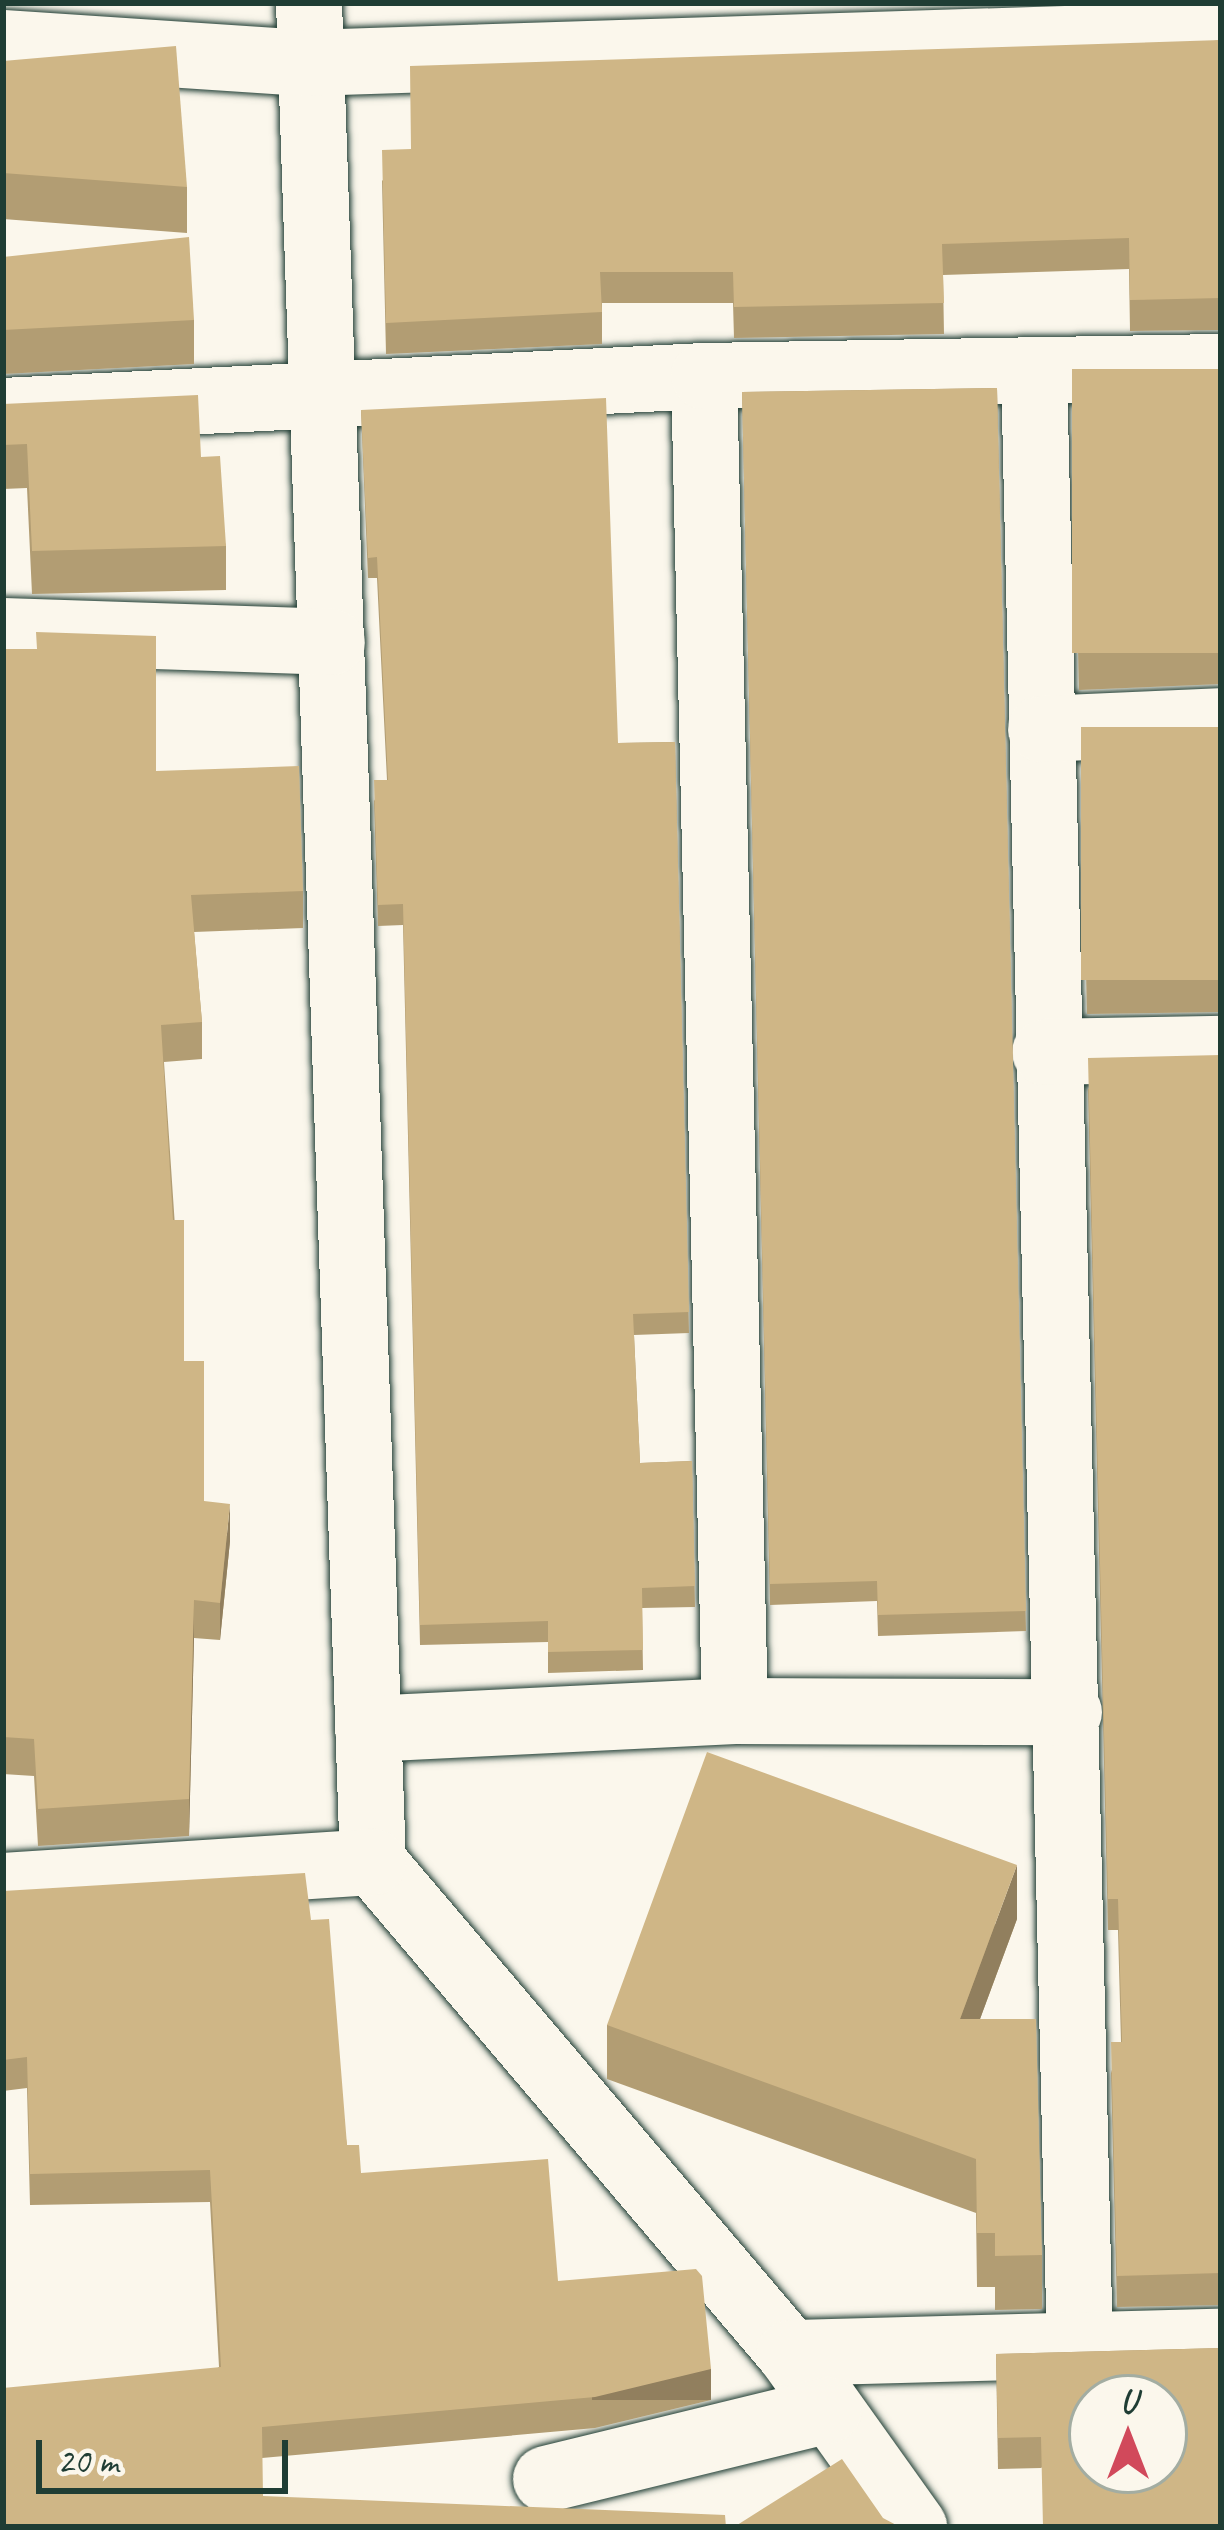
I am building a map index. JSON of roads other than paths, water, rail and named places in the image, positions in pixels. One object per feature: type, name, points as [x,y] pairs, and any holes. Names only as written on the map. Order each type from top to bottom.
[{"type":"street","points":[[308,33],[373,1862],[790,2353],[914,2527]]},
{"type":"street","points":[[3,43],[308,33],[1221,34]]},
{"type":"street","points":[[3,411],[322,389],[704,376],[1221,367]]},
{"type":"street","points":[[1034,370],[1045,1052],[1069,1712],[1080,2344]]},
{"type":"street","points":[[704,376],[735,1711]]},
{"type":"street","points":[[3,631],[332,642]]},
{"type":"street","points":[[1041,728],[1221,722]]},
{"type":"street","points":[[1045,1052],[1221,1048]]},
{"type":"street","points":[[368,1729],[735,1711],[1069,1712]]},
{"type":"street","points":[[3,1886],[373,1862]]},
{"type":"street","points":[[790,2353],[1221,2342]]},
{"type":"street","points":[[546,2479],[830,2410]]}]
